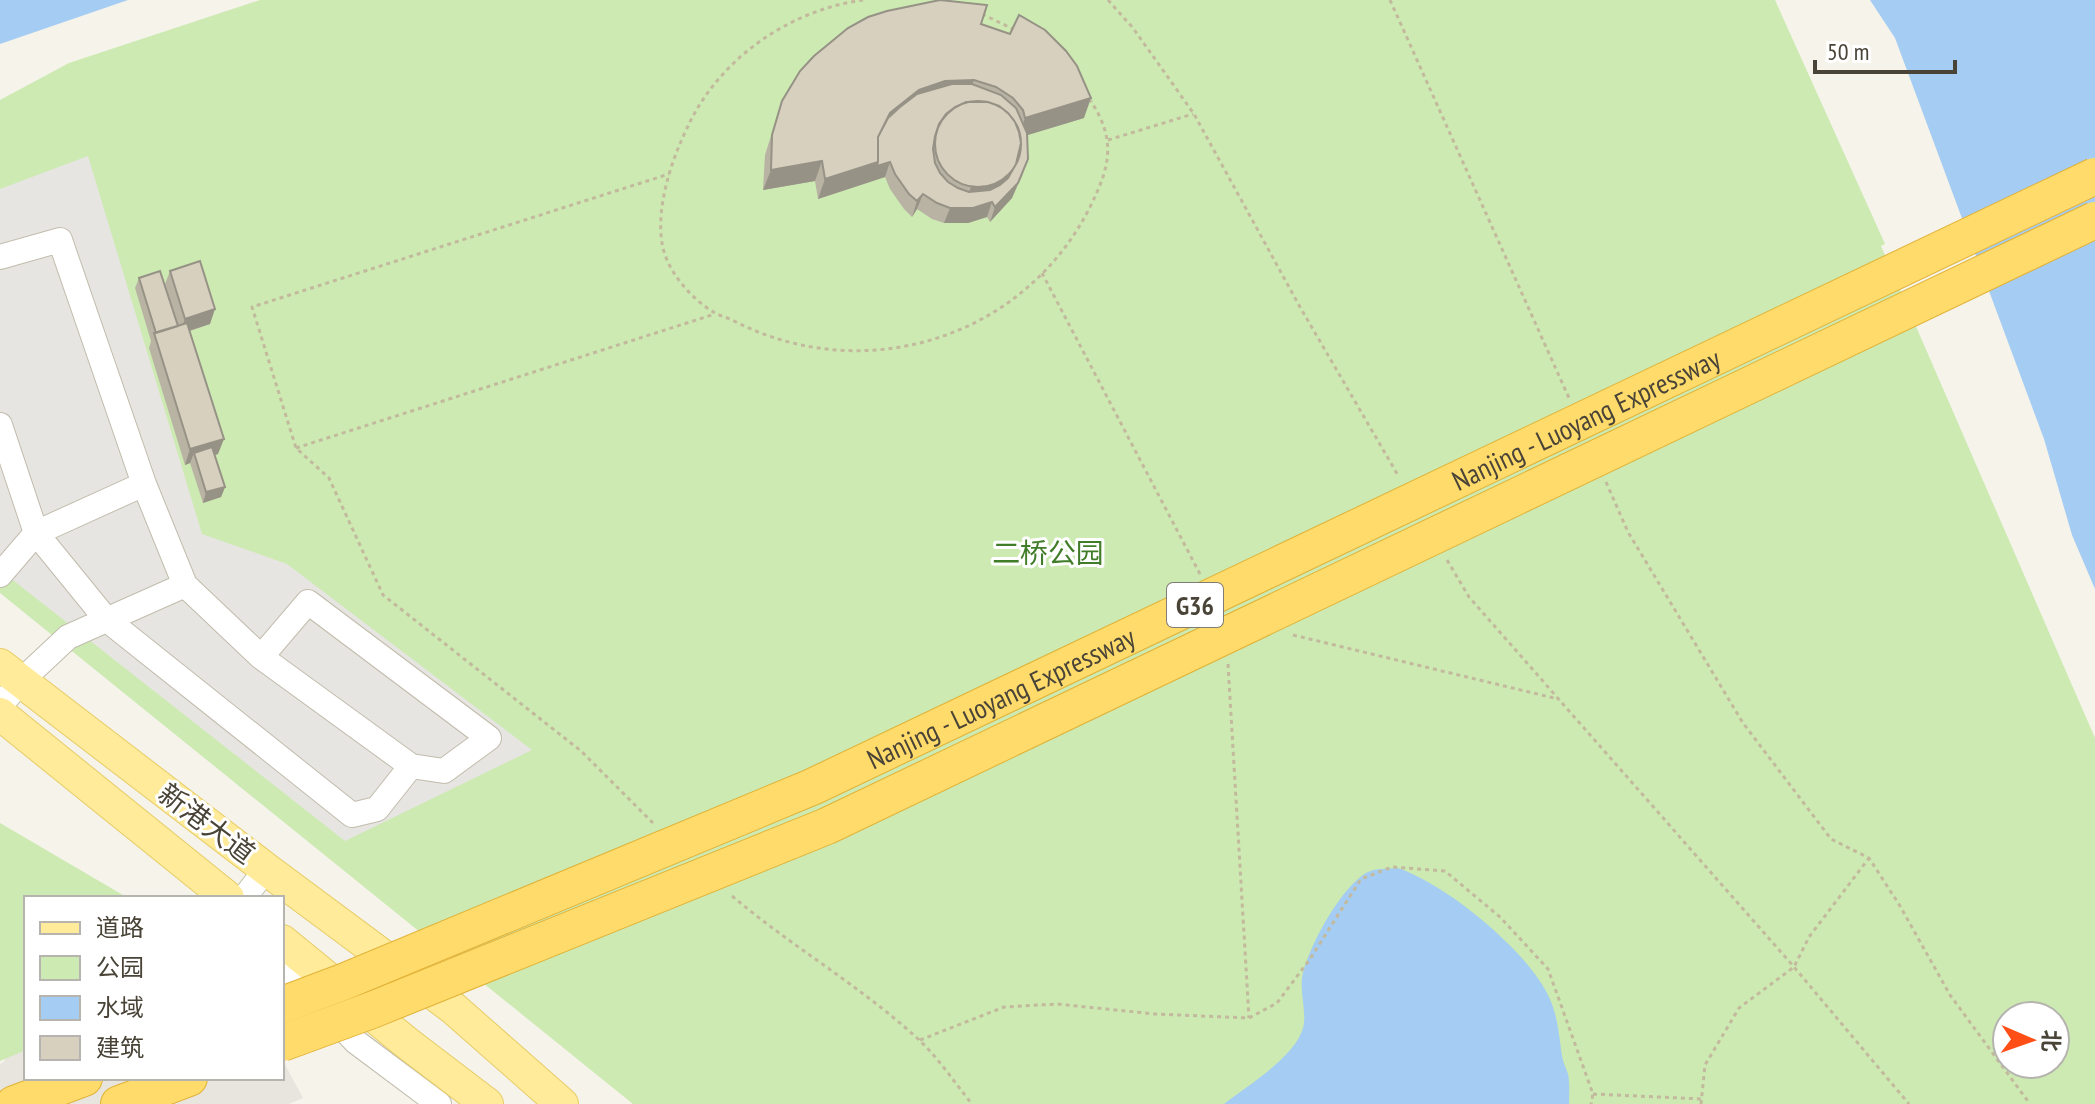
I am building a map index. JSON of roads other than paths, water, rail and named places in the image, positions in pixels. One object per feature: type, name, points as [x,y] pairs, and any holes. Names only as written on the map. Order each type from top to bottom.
[{"type":"highway","name":"Nanjing - Luoyang Expressway","points":[[284,1004],[812,787],[2095,176]]},
{"type":"highway","name":"Nanjing - Luoyang Expressway","points":[[284,1042],[387,1004],[827,826],[2095,220]]},
{"type":"highway","points":[[14,1104],[79,1080]]},
{"type":"highway","points":[[119,1104],[184,1080]]},
{"type":"main road","name":"新港大道","points":[[11,673],[453,1008],[562,1104]]},
{"type":"main road","name":"新港大道","points":[[0,714],[226,896]]},
{"type":"main road","points":[[284,943],[487,1104]]},
{"type":"street","points":[[0,257],[60,240],[144,484],[185,585],[261,657],[411,766],[444,771],[489,738],[308,602],[261,657]]},
{"type":"street","points":[[0,425],[36,533],[106,619],[352,815],[377,809],[411,766]]},
{"type":"street","points":[[0,575],[36,533],[144,484]]},
{"type":"street","points":[[0,706],[11,673],[68,637],[185,585]]},
{"type":"street","points":[[246,896],[266,869]]},
{"type":"street","points":[[284,965],[356,1042],[439,1104]]},
{"type":"water","points":[[0,0],[128,0],[0,44]]},
{"type":"water","points":[[1870,0],[2095,0],[2095,589],[2072,535],[2044,439],[1895,38]]},
{"type":"water","points":[[1398,868],[1418,876],[1484,921],[1523,959],[1538,979],[1549,997],[1556,1019],[1562,1058],[1569,1077],[1569,1104],[1224,1104],[1281,1060],[1298,1039],[1304,1022],[1302,979],[1305,967],[1318,936],[1347,890],[1368,872]]},
{"type":"park label","name":"二桥公园","points":[[1048,552]]}]
